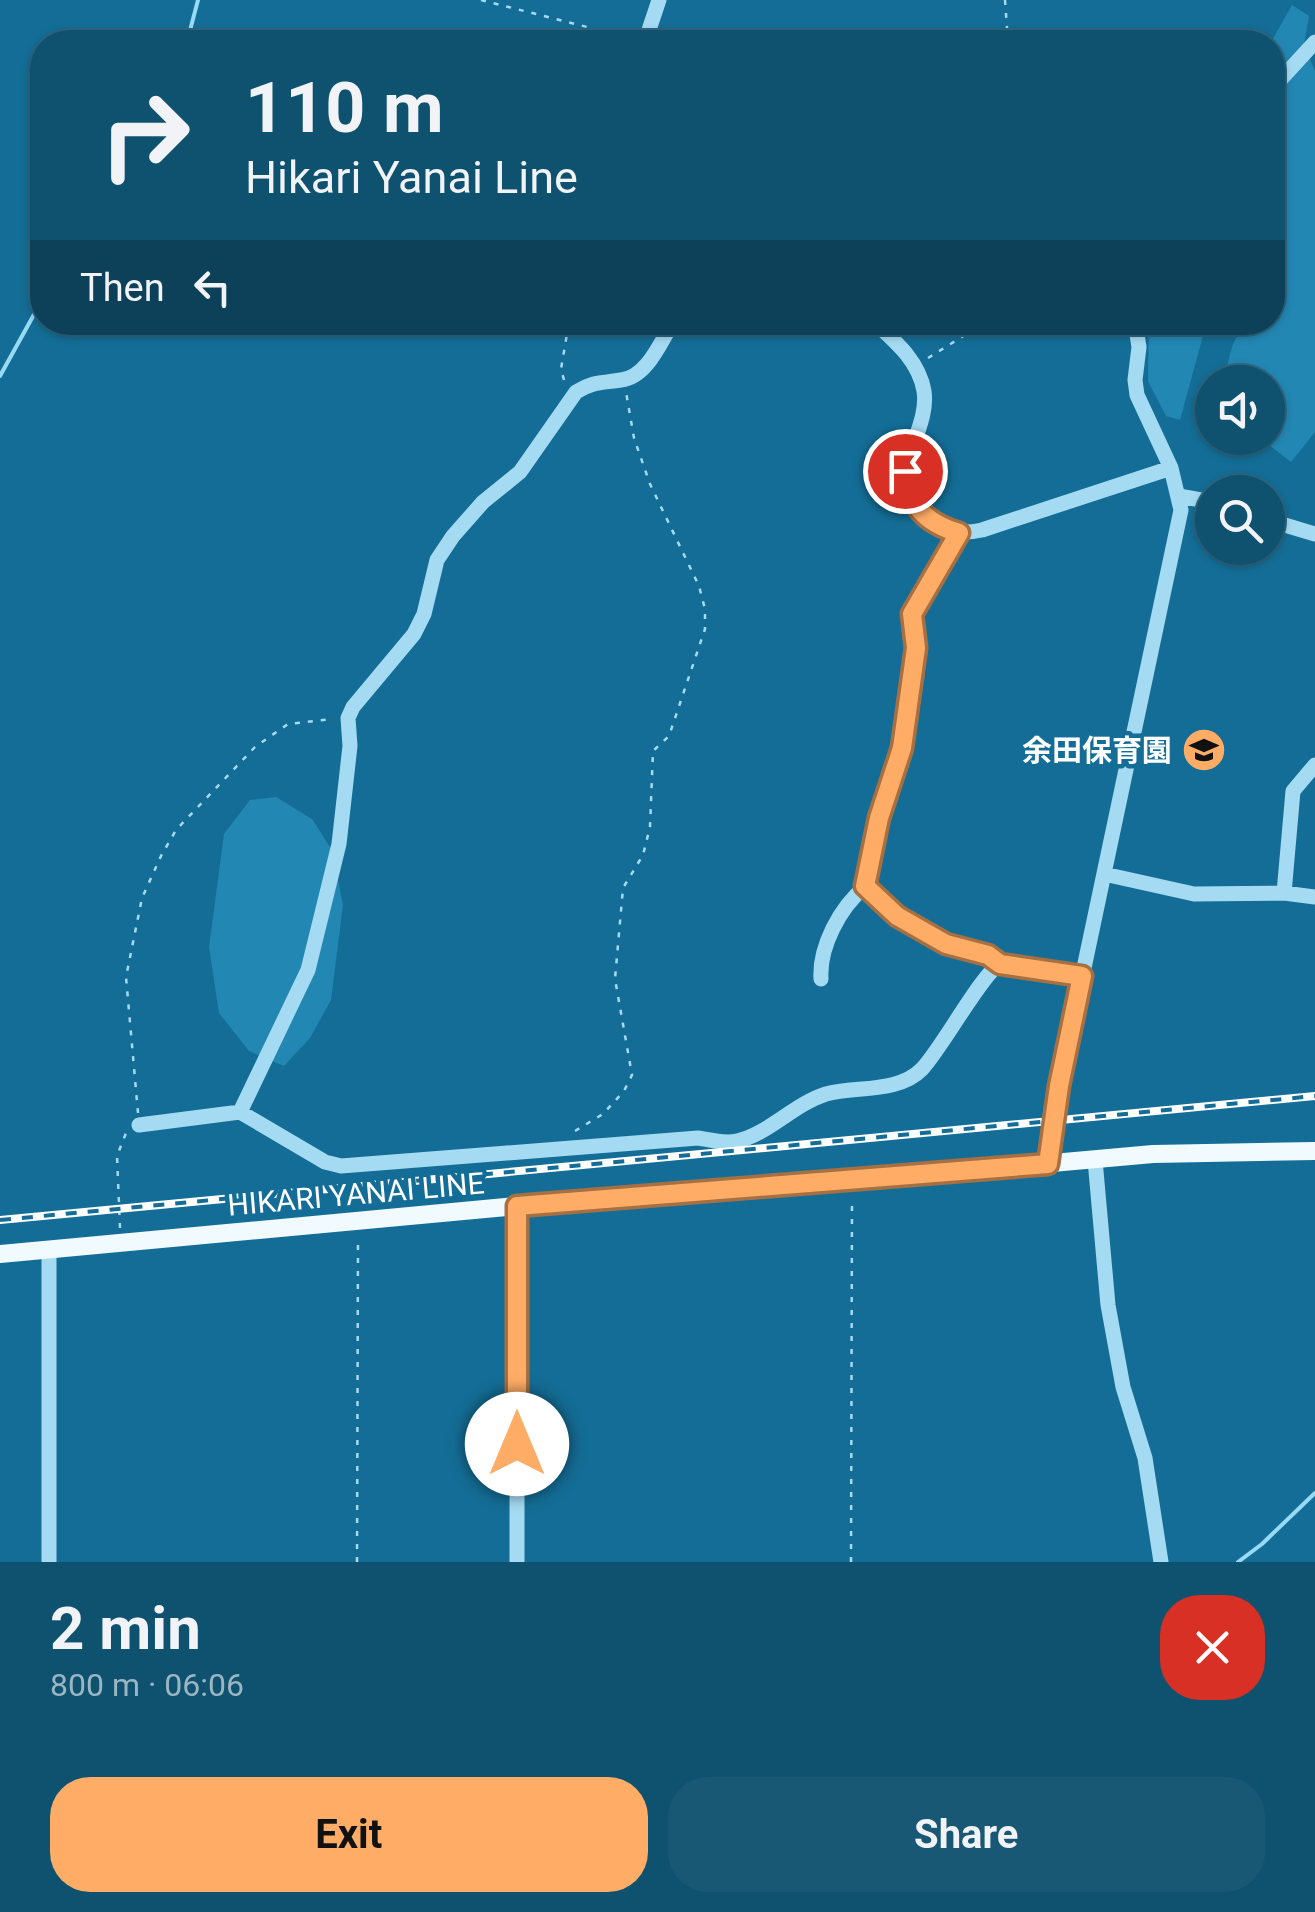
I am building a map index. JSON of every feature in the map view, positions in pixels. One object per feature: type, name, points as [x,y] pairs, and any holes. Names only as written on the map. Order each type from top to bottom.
[{"type":"main road","name":"HIKARI YANAI LINE","points":[[0,1254],[517,1206],[1095,1160],[1208,1152],[1315,1151]]},
{"type":"street","points":[[649,30],[660,0]]},
{"type":"street","points":[[1285,75],[1315,42]]},
{"type":"street","points":[[240,1112],[308,970],[315,947],[339,844],[350,746],[348,718],[369,683],[414,634],[424,614],[437,560],[453,536],[484,502],[520,472],[576,392],[590,384],[624,380],[639,373],[664,335]]},
{"type":"street","points":[[888,335],[905,350],[924,391],[923,409],[905,471],[908,491],[916,509],[939,528],[959,533],[982,530],[1171,468]]},
{"type":"street","points":[[1048,1164],[1059,1086],[1181,510],[1171,468],[1138,395],[1137,335]]},
{"type":"street","points":[[1179,496],[1195,499]]},
{"type":"street","points":[[1285,525],[1315,534]]},
{"type":"street","points":[[820,979],[825,944],[865,886],[879,818],[902,748],[916,648],[912,614],[959,533]]},
{"type":"street","points":[[1284,892],[1292,791],[1315,765]]},
{"type":"street","points":[[1104,874],[1194,894],[1284,892],[1315,896]]},
{"type":"street","points":[[865,886],[897,916],[929,936],[988,955],[1000,964],[1082,976]]},
{"type":"street","points":[[139,1125],[240,1112],[325,1162],[341,1166],[698,1138],[738,1141],[826,1094],[888,1086],[916,1075],[964,1013],[991,968],[1000,964]]},
{"type":"street","points":[[1095,1160],[1108,1305],[1123,1386],[1145,1458],[1161,1562]]},
{"type":"street","points":[[517,1206],[517,1562]]},
{"type":"street","points":[[49,1562],[50,1250]]},
{"type":"path","points":[[481,0],[582,24],[591,30]]},
{"type":"path","points":[[1004,0],[1007,30]]},
{"type":"path","points":[[567,335],[561,369],[564,380],[576,392]]},
{"type":"path","points":[[914,366],[965,335]]},
{"type":"path","points":[[566,1137],[603,1114],[624,1091],[632,1075],[614,978],[622,888],[643,855],[650,827],[652,751],[668,736],[706,629],[699,586],[650,484],[634,438],[624,380]]},
{"type":"path","points":[[122,1244],[117,1156],[124,1134],[139,1125],[126,978],[142,898],[176,830],[255,746],[288,724],[348,718]]},
{"type":"path","points":[[851,1562],[852,1182]]},
{"type":"path","points":[[358,1222],[358,1562]]},
{"type":"shaded area","points":[[1292,5],[1309,16],[1304,45],[1315,71],[1315,432],[1291,462],[1282,455],[1285,455],[1285,365],[1228,365],[1238,335],[1285,335],[1285,30],[1278,30]]},
{"type":"shaded area","points":[[1149,335],[1203,335],[1180,420],[1166,416],[1148,381]]},
{"type":"shaded area","points":[[276,797],[312,819],[332,850],[343,905],[331,1000],[310,1038],[284,1066],[249,1051],[219,1013],[209,947],[224,834],[250,800]]},
{"type":"waterway","points":[[190,30],[198,0]]},
{"type":"waterway","points":[[0,376],[30,322]]},
{"type":"waterway","points":[[1238,1562],[1315,1493]]},
{"type":"railway","points":[[0,1220],[1315,1096]]},
{"type":"place","name":"余田保育園","points":[[1204,750]]},
{"type":"route","points":[[517,1444],[517,1206],[1048,1164],[1059,1086],[1082,976],[1000,964],[988,955],[946,944],[897,916],[864,882],[879,818],[902,748],[916,648],[912,614],[959,533],[939,528],[916,509],[905,471]]}]
